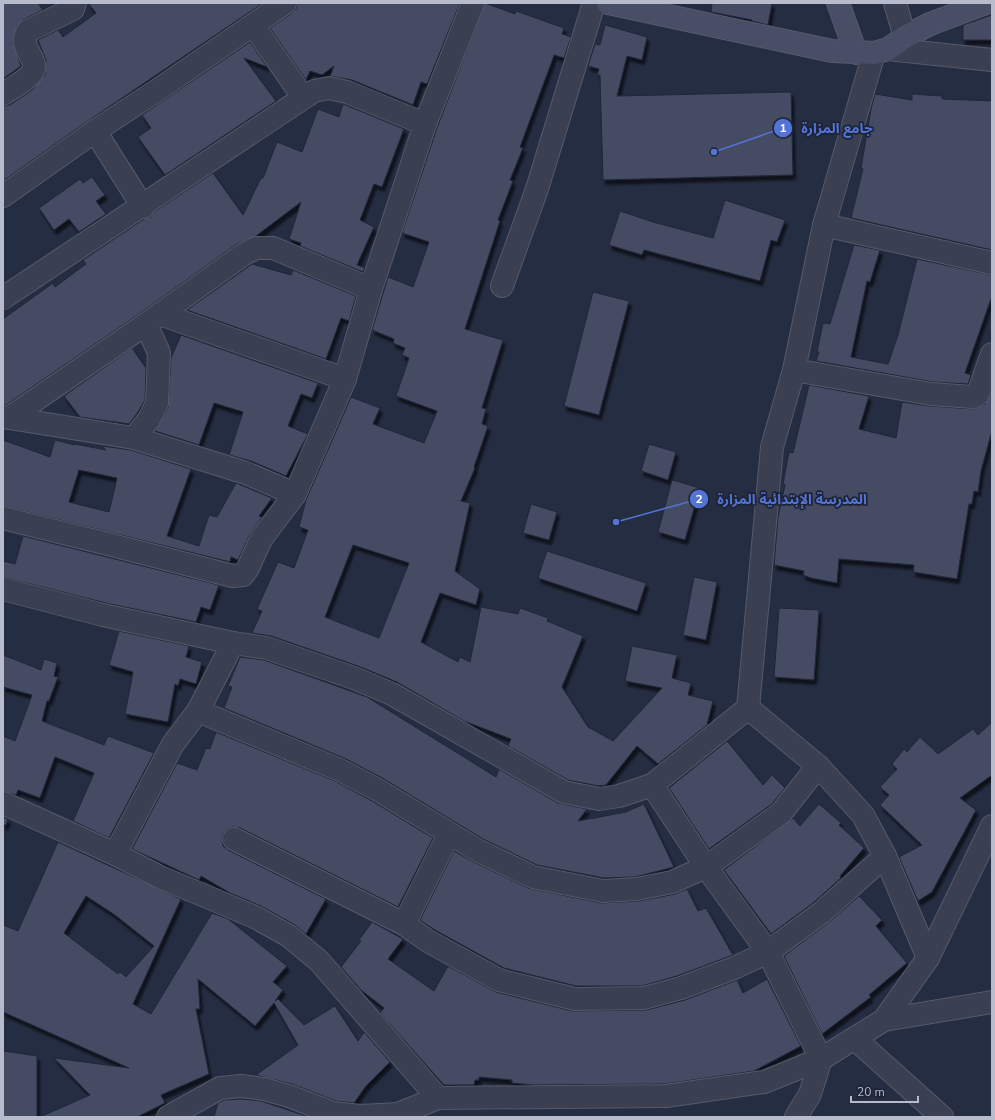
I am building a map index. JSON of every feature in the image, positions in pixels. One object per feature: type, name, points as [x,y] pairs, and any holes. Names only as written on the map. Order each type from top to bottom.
[{"type":"street","points":[[3,94],[31,74],[34,68],[35,63],[24,45],[24,36],[28,31],[74,9],[75,3]]},
{"type":"street","points":[[3,196],[95,131],[285,3]]},
{"type":"street","points":[[3,518],[238,577],[243,576],[261,539],[295,494],[345,379],[371,289],[425,124],[473,3]]},
{"type":"street","points":[[502,286],[537,190],[594,3]]},
{"type":"street","points":[[608,3],[832,51],[881,48],[992,60]]},
{"type":"street","points":[[838,3],[881,48]]},
{"type":"street","points":[[3,589],[103,615],[233,643],[267,648],[354,678],[392,694],[564,792],[599,799],[619,796],[652,785],[748,708],[772,447],[794,370],[824,225],[895,3]]},
{"type":"street","points":[[881,48],[944,18],[986,3]]},
{"type":"street","points":[[253,26],[303,97]]},
{"type":"street","points":[[3,298],[143,207],[303,97],[314,91],[329,88],[347,92],[425,124]]},
{"type":"street","points":[[95,131],[143,207]]},
{"type":"street","points":[[824,225],[992,263]]},
{"type":"street","points":[[6,418],[153,319],[244,254],[256,248],[273,248],[371,289]]},
{"type":"street","points":[[153,319],[345,379]]},
{"type":"street","points":[[134,438],[149,419],[157,403],[159,353],[153,319]]},
{"type":"street","points":[[794,370],[931,394],[973,397],[978,394],[992,354]]},
{"type":"street","points":[[6,418],[134,438],[166,446],[246,473],[295,494]]},
{"type":"street","points":[[115,854],[173,744],[198,710],[233,643]]},
{"type":"street","points":[[748,708],[818,766],[863,815],[885,856],[928,958]]},
{"type":"street","points":[[198,710],[340,770],[378,790],[449,834],[532,877],[602,891],[637,889],[672,882],[706,867],[781,813],[818,766]]},
{"type":"street","points":[[652,785],[706,867],[768,952],[821,1059],[810,1094],[796,1117]]},
{"type":"street","points":[[3,803],[115,854],[160,877],[255,917],[290,936],[319,961],[438,1098]]},
{"type":"street","points":[[168,1117],[220,1088],[240,1086],[264,1089],[283,1094],[333,1113],[360,1116],[398,1115],[438,1098],[666,1096],[764,1082],[821,1059],[884,1020],[928,958],[992,826]]},
{"type":"street","points":[[404,924],[449,834]]},
{"type":"street","points":[[234,839],[404,924],[428,941],[499,980],[575,999],[644,998],[681,988],[734,968],[768,952],[821,913],[885,856]]},
{"type":"street","points":[[884,1020],[992,1002]]},
{"type":"street","points":[[854,1039],[942,1117]]},
{"type":"building","points":[[3,3],[38,3],[43,10],[23,20],[17,26],[13,43],[21,66],[3,79]]},
{"type":"building","points":[[88,3],[263,3],[88,121],[3,181],[3,106],[10,105],[32,90],[45,75],[46,60],[38,40],[58,30],[63,37],[96,13]]},
{"type":"building","points":[[297,3],[460,3],[427,84],[421,82],[413,105],[352,80],[330,76],[334,66],[322,75],[310,71],[306,80],[270,28],[292,13],[296,9]]},
{"type":"building","points":[[485,3],[515,14],[516,11],[564,28],[562,34],[571,37],[564,58],[554,55],[520,147],[523,148],[510,180],[513,181],[498,220],[500,221],[465,329],[503,340],[482,408],[486,409],[482,424],[488,426],[474,467],[475,468],[461,501],[470,503],[455,571],[480,589],[476,605],[440,593],[421,642],[458,662],[460,657],[470,662],[481,607],[518,614],[520,608],[548,618],[547,621],[583,636],[562,687],[588,727],[613,741],[662,688],[625,681],[632,646],[677,655],[672,678],[691,683],[688,695],[713,701],[707,725],[658,764],[637,746],[606,785],[599,786],[568,780],[508,746],[511,739],[464,721],[397,682],[358,666],[271,636],[252,633],[262,611],[257,609],[278,562],[294,568],[308,530],[299,527],[306,500],[351,397],[380,408],[373,424],[424,443],[437,411],[396,396],[409,358],[402,355],[405,348],[393,343],[394,339],[372,330],[388,277],[413,287],[429,242],[402,233],[437,128]],"holes":[[[353,545],[409,563],[379,638],[325,617]]]},
{"type":"building","points":[[712,3],[772,3],[768,25],[752,20],[711,12]]},
{"type":"building","points":[[992,15],[992,40],[963,40],[963,25]]},
{"type":"building","points":[[605,25],[647,37],[642,60],[627,56],[617,96],[791,92],[793,175],[603,180],[600,75],[597,75],[599,69],[588,66],[595,44],[600,45]]},
{"type":"building","points":[[250,42],[267,67],[244,58],[276,101],[165,175],[138,137],[151,128],[142,115]]},
{"type":"building","points":[[875,94],[912,100],[912,94],[942,96],[942,99],[992,101],[992,250],[851,218],[863,169],[861,168]]},
{"type":"building","points":[[343,104],[404,129],[382,187],[374,184],[360,220],[374,227],[357,265],[365,268],[363,272],[300,246],[301,243],[289,239],[301,202],[256,236],[237,244],[139,314],[6,405],[3,405],[3,319],[53,283],[55,287],[86,264],[83,260],[144,219],[150,217],[154,212],[213,173],[243,215],[261,178],[263,178],[277,142],[302,152],[318,109],[339,117]]},
{"type":"building","points":[[92,177],[105,195],[96,201],[106,214],[79,232],[69,219],[54,230],[39,208],[80,179],[83,183]]},
{"type":"building","points":[[725,200],[785,220],[777,242],[771,240],[760,281],[644,250],[642,255],[609,245],[620,211],[653,222],[713,238]]},
{"type":"building","points":[[854,245],[880,250],[870,282],[867,281],[851,357],[888,364],[898,335],[917,259],[992,275],[992,296],[965,373],[971,375],[968,384],[933,382],[816,361],[819,352],[817,352],[823,323],[830,324]]},
{"type":"building","points":[[252,264],[291,275],[293,270],[356,296],[349,321],[341,318],[326,359],[187,310]]},
{"type":"building","points":[[593,292],[629,301],[599,415],[564,406]]},
{"type":"building","points":[[181,335],[318,383],[312,398],[301,394],[288,426],[308,434],[286,476],[251,461],[229,455],[243,412],[214,403],[199,445],[155,431],[168,408],[171,358]]},
{"type":"building","points":[[132,348],[146,368],[145,400],[129,424],[80,417],[64,396]]},
{"type":"building","points":[[809,385],[869,396],[859,429],[896,438],[902,402],[930,406],[973,409],[985,404],[992,392],[992,431],[981,471],[978,492],[974,491],[972,504],[969,504],[957,579],[913,572],[914,565],[839,559],[837,583],[811,578],[803,575],[804,571],[774,565],[778,517],[785,485],[783,484],[789,452],[793,453]]},
{"type":"building","points":[[3,440],[50,457],[55,440],[106,450],[102,446],[131,450],[191,469],[167,536],[199,546],[209,515],[217,517],[236,483],[272,498],[259,516],[262,517],[250,534],[238,560],[231,557],[230,562],[3,506]],"holes":[[[79,470],[117,478],[109,512],[69,502]]]},
{"type":"building","points":[[649,444],[676,452],[668,480],[641,471]]},
{"type":"building","points":[[672,480],[700,488],[685,540],[658,532]]},
{"type":"building","points":[[531,504],[557,512],[549,540],[523,533]]},
{"type":"building","points":[[23,536],[219,585],[210,610],[201,607],[196,622],[106,603],[3,577],[3,561],[15,564]]},
{"type":"building","points":[[547,551],[646,583],[637,611],[538,578]]},
{"type":"building","points":[[694,577],[717,582],[706,640],[683,635]]},
{"type":"building","points":[[779,608],[819,610],[814,680],[774,677]]},
{"type":"building","points":[[119,631],[189,646],[186,657],[202,662],[196,684],[180,679],[178,686],[175,684],[168,722],[125,714],[133,672],[109,665]]},
{"type":"building","points":[[3,655],[41,670],[44,659],[57,663],[54,676],[58,677],[49,701],[47,701],[42,721],[104,745],[108,736],[154,753],[109,838],[73,821],[94,773],[55,757],[40,798],[18,790],[16,795],[3,791],[3,736],[15,741],[32,695],[3,687]]},
{"type":"building","points":[[240,657],[264,660],[367,697],[496,777],[499,769],[558,803],[587,809],[578,821],[626,812],[644,804],[674,867],[635,877],[604,878],[537,865],[483,839],[384,779],[346,759],[224,708],[232,687],[228,686]]},
{"type":"building","points":[[992,722],[992,775],[960,798],[976,810],[932,892],[918,901],[899,857],[922,845],[880,805],[889,795],[880,787],[897,769],[892,764],[904,749],[907,752],[920,737],[938,754],[973,729],[978,735]]},
{"type":"building","points":[[216,732],[335,781],[372,801],[433,838],[398,907],[240,828],[233,827],[227,829],[223,834],[222,839],[223,846],[228,850],[326,899],[306,934],[295,925],[261,906],[230,893],[201,876],[199,880],[132,849],[177,763],[197,770],[206,748],[210,749]]},
{"type":"building","points":[[727,741],[763,785],[772,775],[785,788],[772,804],[709,849],[669,788]]},
{"type":"building","points":[[819,804],[841,823],[839,825],[864,848],[840,876],[841,878],[813,903],[771,934],[724,870],[793,818],[800,826]]},
{"type":"building","points":[[3,817],[8,819],[6,825],[3,825]]},
{"type":"building","points":[[58,842],[181,899],[133,1004],[151,1014],[212,913],[228,919],[287,966],[273,982],[283,990],[275,1001],[278,999],[304,1025],[335,1006],[358,1041],[364,1032],[390,1062],[366,1086],[354,1103],[336,1101],[292,1084],[256,1075],[298,1045],[274,1003],[255,1026],[198,979],[200,1009],[196,1009],[209,1074],[161,1095],[165,1103],[137,1117],[40,1117],[90,1095],[54,1058],[129,1068],[3,1012],[3,925],[18,931]],"holes":[[[86,896],[115,915],[154,946],[126,977],[120,972],[118,974],[64,933]]]},
{"type":"building","points":[[454,851],[528,888],[601,903],[639,901],[675,894],[687,889],[698,911],[706,908],[733,955],[677,976],[642,986],[576,986],[504,968],[435,930],[420,920]]},
{"type":"building","points":[[859,896],[882,920],[876,926],[907,963],[869,995],[871,997],[822,1034],[784,956],[828,923]]},
{"type":"building","points":[[372,922],[403,939],[388,959],[434,991],[448,966],[496,992],[572,1011],[647,1010],[685,1000],[737,980],[743,993],[767,979],[801,1046],[754,1071],[665,1084],[534,1085],[512,1083],[512,1080],[479,1077],[479,1080],[475,1080],[474,1085],[444,1085],[380,1013],[384,1008],[361,990],[341,967],[361,941],[359,940]]},
{"type":"building","points":[[3,1051],[37,1056],[37,1117],[3,1117]]},
{"type":"building","points":[[241,1099],[261,1101],[309,1117],[214,1117],[218,1103],[224,1100]]},
{"type":"place","name":"جامع المزارة","points":[[714,152]]},
{"type":"place","name":"المدرسة الإبتدائية المزارة","points":[[616,522]]}]
